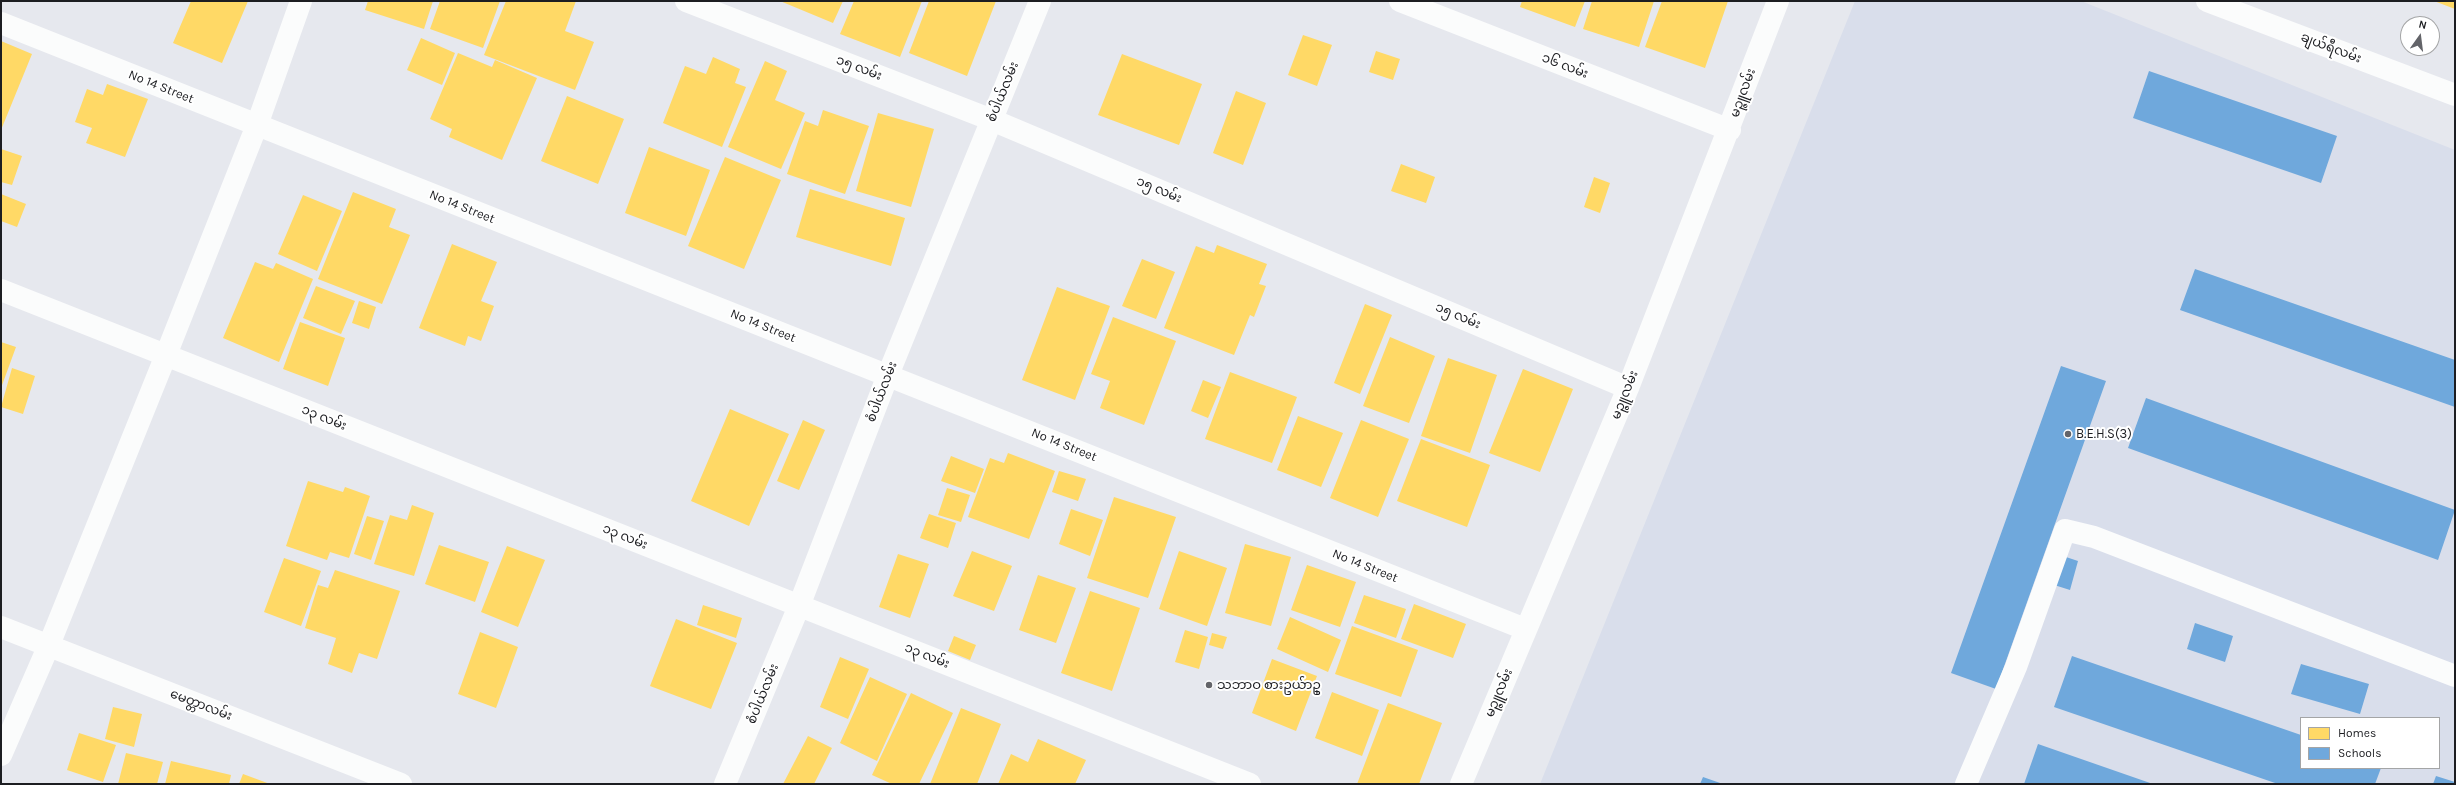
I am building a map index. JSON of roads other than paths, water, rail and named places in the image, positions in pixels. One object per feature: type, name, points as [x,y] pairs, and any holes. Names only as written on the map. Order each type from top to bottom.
[{"type":"street","points":[[1,755],[49,645],[166,355],[257,126],[302,1]]},
{"type":"street","name":"၁၅ လမ်း","points":[[686,1],[992,120],[1628,388]]},
{"type":"street","name":"စံပါယ်လမ်း","points":[[725,784],[799,606],[888,375],[1040,1]]},
{"type":"street","name":"၁၆ လမ်း","points":[[1400,1],[1730,130]]},
{"type":"street","name":"မဉ္ဇူလမ်း","points":[[1461,784],[1525,629],[1628,388],[1730,130],[1778,1]]},
{"type":"street","name":"ချယ်ရီလမ်း","points":[[2207,1],[2455,95]]},
{"type":"street","name":"No 14 Street","points":[[1,23],[1525,629]]},
{"type":"street","name":"၁၃ လမ်း","points":[[1,290],[1250,784]]},
{"type":"street","points":[[1966,784],[2016,667],[2065,530],[2094,537],[2455,676]]},
{"type":"street","name":"မေတ္တာလမ်း","points":[[1,627],[401,784]]},
{"type":"place","name":"B.E.H.S(3)","points":[[2068,434]]},
{"type":"place","name":"သဘာဝ စားဥယ်ာဥ္","points":[[1209,685]]}]
